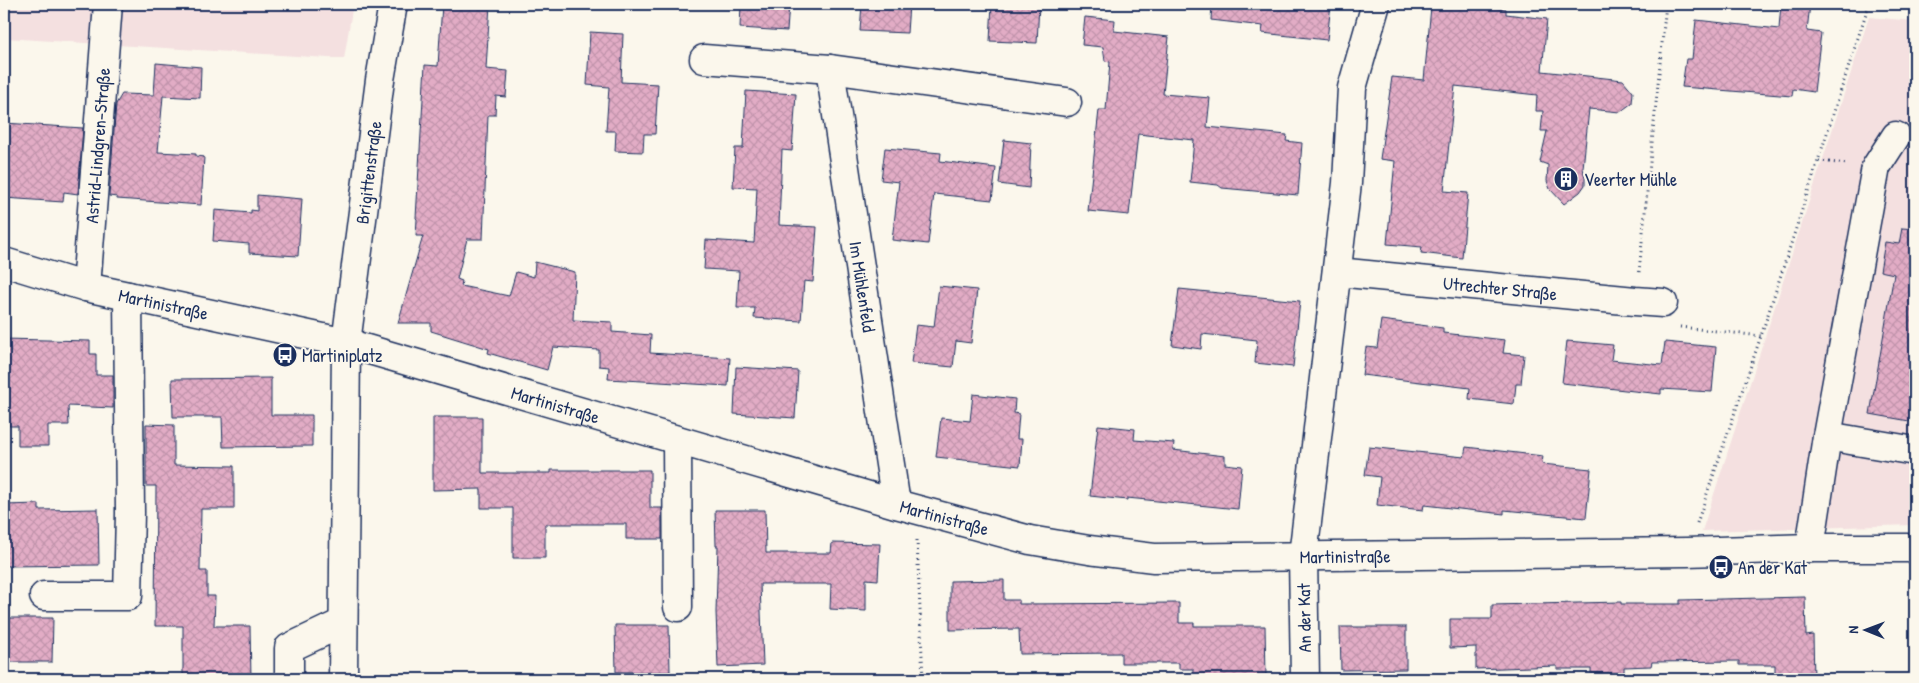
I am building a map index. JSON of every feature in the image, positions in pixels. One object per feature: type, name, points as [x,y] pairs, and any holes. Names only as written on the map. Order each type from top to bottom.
[{"type":"street","name":"Astrid-Lindgren-Straße","points":[[86,287],[108,4]]},
{"type":"street","name":"Brigittenstraße","points":[[346,343],[380,80],[393,4]]},
{"type":"street","points":[[1303,556],[1337,272],[1346,183],[1352,88],[1376,4]]},
{"type":"street","points":[[704,59],[830,69],[1067,102]]},
{"type":"street","name":"Im Mühlenfeld","points":[[830,69],[906,507]]},
{"type":"street","points":[[1810,548],[1827,436],[1876,168],[1896,136]]},
{"type":"street","name":"Martinistraße","points":[[4,262],[86,287],[346,343],[906,507],[1030,540],[1089,550],[1154,558],[1915,548]]},
{"type":"street","name":"Utrechter Straße","points":[[1337,272],[1635,301],[1663,302]]},
{"type":"street","points":[[44,596],[128,596],[130,513],[128,296]]},
{"type":"street","points":[[343,679],[346,343]]},
{"type":"street","points":[[1827,436],[1915,451]]},
{"type":"street","points":[[677,440],[678,607]]},
{"type":"street","name":"An der Kat","points":[[1303,556],[1305,679]]},
{"type":"street","points":[[289,679],[289,648],[342,623]]},
{"type":"path","points":[[1635,301],[1666,4]]},
{"type":"path","points":[[1687,552],[1761,336],[1868,4]]},
{"type":"path","points":[[1663,302],[1670,326],[1761,336]]},
{"type":"path","points":[[906,507],[923,679]]},
{"type":"shaded area","points":[[4,4],[353,4],[344,59],[4,38]]},
{"type":"shaded area","points":[[1869,17],[1915,21],[1915,525],[1702,531]]},
{"type":"building","points":[[442,4],[490,4],[486,69],[508,71],[506,97],[496,96],[495,115],[488,115],[483,239],[467,239],[457,279],[462,281],[461,286],[509,296],[516,272],[534,277],[535,262],[575,272],[573,320],[612,322],[612,332],[651,335],[650,353],[730,358],[728,386],[608,379],[609,367],[599,366],[599,350],[553,347],[547,370],[488,353],[489,349],[431,331],[431,323],[398,323],[423,236],[416,236],[416,218],[425,65],[438,66]]},
{"type":"building","points":[[741,4],[789,4],[787,31],[740,28]]},
{"type":"building","points":[[862,4],[909,4],[907,33],[860,31]]},
{"type":"building","points":[[992,4],[1039,4],[1037,43],[990,41]]},
{"type":"building","points":[[1212,4],[1331,4],[1327,40],[1262,33],[1263,26],[1211,20]]},
{"type":"building","points":[[1449,4],[1506,9],[1506,14],[1547,19],[1542,71],[1623,80],[1633,92],[1632,103],[1620,112],[1589,109],[1583,168],[1585,185],[1580,192],[1564,204],[1550,189],[1547,181],[1548,165],[1540,162],[1547,131],[1541,131],[1543,111],[1536,111],[1537,95],[1455,86],[1444,191],[1468,193],[1462,258],[1421,253],[1422,247],[1387,244],[1395,161],[1380,159],[1392,77],[1424,80],[1431,7],[1448,8]]},
{"type":"building","points":[[1781,4],[1810,4],[1807,31],[1821,33],[1814,92],[1793,89],[1792,96],[1682,87],[1686,59],[1692,59],[1696,20],[1779,29]]},
{"type":"building","points":[[1085,17],[1115,20],[1114,31],[1169,37],[1163,94],[1210,98],[1207,127],[1287,135],[1286,141],[1302,143],[1298,195],[1222,188],[1218,185],[1190,182],[1194,140],[1138,134],[1129,215],[1088,211],[1099,110],[1106,110],[1110,62],[1105,61],[1103,47],[1082,45]]},
{"type":"building","points":[[590,32],[623,34],[621,82],[658,84],[655,134],[644,134],[643,152],[615,151],[616,131],[606,131],[609,87],[587,85]]},
{"type":"building","points":[[156,63],[201,67],[200,98],[163,96],[158,152],[196,154],[196,156],[204,157],[201,205],[117,199],[117,197],[109,196],[116,104],[122,94],[154,95]]},
{"type":"building","points":[[746,91],[796,94],[792,151],[782,150],[779,225],[817,227],[813,282],[804,281],[801,321],[754,318],[755,308],[737,308],[739,271],[704,269],[706,240],[754,243],[757,188],[733,187],[735,148],[743,148]]},
{"type":"building","points":[[4,123],[83,128],[78,194],[64,192],[63,202],[4,198]]},
{"type":"building","points":[[1004,140],[1031,143],[1029,188],[999,184]]},
{"type":"building","points":[[885,148],[941,153],[940,161],[996,168],[992,200],[934,194],[928,244],[892,240],[899,182],[881,180]]},
{"type":"building","points":[[257,195],[302,199],[298,256],[249,253],[249,244],[213,241],[215,210],[251,213],[251,210],[257,211]]},
{"type":"building","points":[[1902,228],[1915,229],[1915,422],[1870,414],[1894,274],[1880,271],[1885,242],[1899,244]]},
{"type":"building","points":[[939,286],[977,290],[971,343],[956,341],[953,367],[911,363],[916,325],[934,327]]},
{"type":"building","points":[[1179,289],[1300,301],[1293,367],[1255,363],[1257,340],[1202,334],[1201,349],[1172,345]]},
{"type":"building","points":[[1381,320],[1443,328],[1443,333],[1505,340],[1503,353],[1524,355],[1521,384],[1516,384],[1514,404],[1469,399],[1470,388],[1362,375],[1366,347],[1377,348]]},
{"type":"building","points":[[4,339],[90,341],[90,354],[96,354],[96,375],[113,375],[113,408],[68,406],[69,425],[48,425],[48,446],[18,446],[18,426],[9,426],[9,378],[4,377]]},
{"type":"building","points":[[1567,341],[1613,345],[1611,360],[1662,365],[1665,342],[1716,347],[1712,392],[1661,389],[1661,394],[1562,383]]},
{"type":"building","points":[[736,367],[798,371],[795,418],[734,414]]},
{"type":"building","points":[[271,378],[271,415],[312,415],[312,446],[223,447],[222,417],[173,417],[172,379]]},
{"type":"building","points":[[973,394],[1015,399],[1014,413],[1019,414],[1017,439],[1022,439],[1020,466],[936,457],[941,418],[970,421]]},
{"type":"building","points":[[433,417],[482,417],[482,473],[551,473],[551,470],[650,470],[650,508],[662,508],[662,539],[626,539],[626,524],[545,524],[545,558],[513,558],[513,508],[481,508],[481,489],[433,490]]},
{"type":"building","points":[[146,424],[174,425],[174,465],[234,466],[234,509],[201,509],[200,571],[207,571],[207,596],[215,596],[214,626],[250,626],[251,679],[194,679],[194,676],[183,676],[183,626],[155,626],[156,486],[146,486]]},
{"type":"building","points":[[1098,425],[1135,429],[1134,440],[1174,443],[1173,450],[1225,456],[1225,464],[1242,466],[1238,509],[1090,496]]},
{"type":"building","points":[[1369,447],[1464,457],[1466,447],[1543,456],[1542,464],[1591,469],[1586,518],[1504,510],[1504,514],[1424,505],[1423,510],[1377,505],[1380,477],[1365,475]]},
{"type":"building","points":[[39,504],[39,510],[98,509],[99,565],[4,566],[4,505]]},
{"type":"building","points":[[715,510],[765,510],[766,553],[831,553],[832,543],[880,544],[878,580],[866,579],[866,611],[830,609],[831,584],[760,584],[763,665],[718,667],[716,612],[718,546],[716,546]]},
{"type":"building","points":[[1004,580],[1004,600],[1019,600],[1019,604],[1179,603],[1179,623],[1194,623],[1194,626],[1265,626],[1266,677],[1193,678],[1193,669],[1179,669],[1179,663],[1121,663],[1121,653],[1020,654],[1019,629],[950,630],[950,581]]},
{"type":"building","points":[[1805,597],[1806,636],[1813,635],[1814,679],[1775,679],[1775,665],[1739,665],[1739,661],[1652,662],[1651,666],[1624,667],[1624,673],[1591,673],[1591,669],[1557,669],[1557,666],[1476,669],[1476,647],[1450,648],[1450,619],[1492,619],[1492,605],[1621,602],[1621,604],[1680,604],[1680,600]]},
{"type":"building","points":[[4,618],[53,618],[52,662],[4,662]]},
{"type":"building","points":[[615,625],[669,625],[670,672],[616,672]]},
{"type":"building","points":[[1340,627],[1406,627],[1406,669],[1341,670]]},
{"type":"place","name":"Veerter Mühle","points":[[1566,179]]},
{"type":"place","name":"Martiniplatz","points":[[285,355]]},
{"type":"place","name":"An der Kat","points":[[1721,567]]}]
